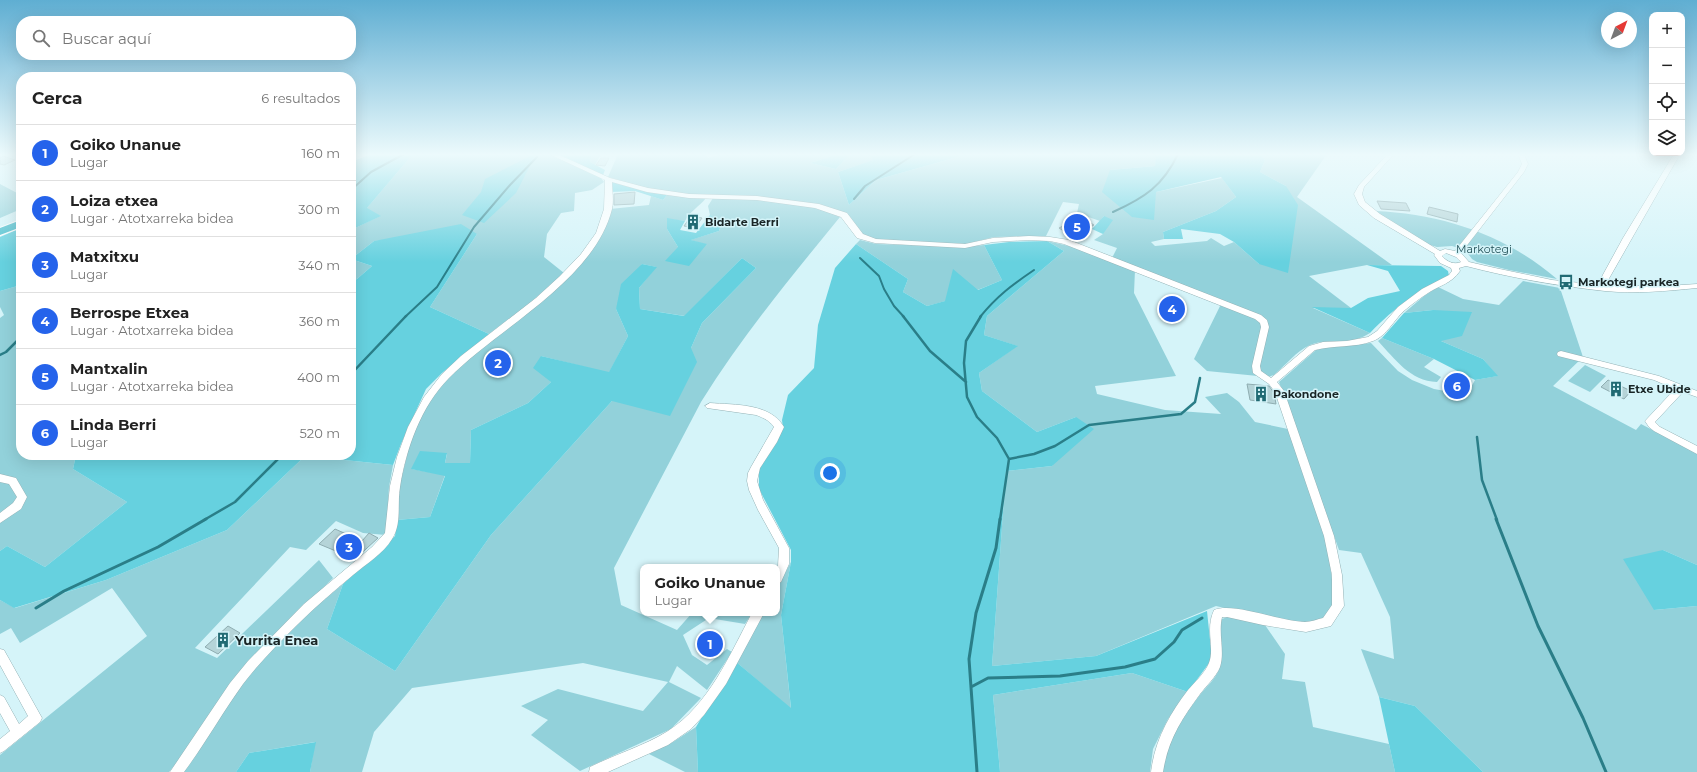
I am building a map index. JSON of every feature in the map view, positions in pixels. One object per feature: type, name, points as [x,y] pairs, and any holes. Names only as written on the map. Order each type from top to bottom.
[{"type":"highway","points":[[0,223],[16,216]]},
{"type":"highway","points":[[0,229],[16,223]]},
{"type":"highway","points":[[0,232],[16,224]]},
{"type":"street","points":[[176,772],[195,748],[235,686],[259,657],[322,595],[376,549],[391,534],[395,486],[405,447],[422,408],[434,388],[446,375],[564,277],[582,258],[603,226],[608,208],[608,190]]},
{"type":"street","points":[[647,190],[689,196],[757,198],[816,206],[844,215],[860,236],[875,241],[965,246],[993,240],[1029,238],[1050,239],[1066,242],[1154,275],[1258,317],[1264,322],[1265,327],[1256,366],[1257,373],[1272,382],[1279,391],[1329,536],[1337,575],[1338,606],[1328,622],[1306,627],[1227,612],[1218,613],[1214,621],[1218,655],[1214,666],[1170,727],[1158,757],[1157,772]]},
{"type":"street","points":[[1359,190],[1358,194],[1362,203],[1376,216],[1439,253],[1445,251],[1457,254],[1464,258],[1465,263]]},
{"type":"street","points":[[1457,254],[1507,190]]},
{"type":"street","points":[[1606,290],[1603,282],[1626,238],[1655,190]]},
{"type":"street","points":[[1439,253],[1438,257],[1443,262],[1454,266],[1462,266],[1465,263],[1523,278],[1606,290],[1636,291],[1697,286]]},
{"type":"street","points":[[1272,382],[1312,348],[1323,345],[1360,342],[1371,339],[1380,332],[1401,309],[1425,290],[1452,277],[1456,271],[1454,266]]},
{"type":"street","points":[[1561,354],[1632,371],[1682,387],[1697,394]]},
{"type":"street","points":[[1682,387],[1650,422],[1657,429],[1697,450]]},
{"type":"street","points":[[710,406],[744,409],[761,413],[776,421],[779,427],[756,466],[751,479],[751,485],[756,498],[784,548],[786,556],[780,573]]},
{"type":"street","points":[[0,478],[12,481],[22,497],[17,506],[0,519]]},
{"type":"street","points":[[595,772],[651,747],[674,734],[700,712],[722,677],[756,616]]},
{"type":"street","points":[[0,654],[36,718],[0,747]]},
{"type":"street","points":[[0,701],[17,732]]},
{"type":"green space","points":[[0,190],[11,190],[16,192],[16,211],[0,218]]},
{"type":"green space","points":[[382,190],[592,190],[575,193],[574,211],[561,213],[547,234],[544,257],[564,273],[531,302],[489,334],[430,307],[477,234],[374,241],[356,255],[356,228],[380,216],[366,209]]},
{"type":"green space","points":[[658,190],[844,190],[849,205],[865,190],[1152,190],[1156,192],[1165,190],[1231,190],[1236,197],[1216,211],[1163,232],[1164,239],[1151,242],[1155,246],[1207,241],[1211,238],[1224,246],[1234,242],[1259,264],[1285,190],[1302,190],[1297,197],[1392,265],[1367,265],[1309,276],[1351,308],[1313,308],[1370,333],[1354,340],[1324,342],[1310,345],[1295,355],[1274,375],[1268,377],[1207,371],[1194,359],[1223,300],[1112,258],[1117,248],[1094,240],[1103,234],[1104,216],[1100,221],[1077,213],[1079,204],[1063,202],[1046,236],[994,237],[966,244],[877,240],[862,235],[833,210],[753,197],[689,194]]},
{"type":"green space","points":[[667,195],[706,198],[689,214],[685,221],[667,219],[667,229],[678,247],[707,245],[690,240],[719,231],[722,222],[710,215],[708,206],[713,198],[761,200],[795,204],[826,211],[840,217],[768,307],[733,354],[701,402],[614,568],[621,605],[640,613],[640,616],[646,616],[677,630],[689,616],[750,616],[745,624],[709,618],[683,635],[692,655],[707,665],[727,649],[732,652],[707,690],[677,666],[669,682],[701,698],[671,729],[580,771],[531,735],[548,720],[521,706],[558,689],[643,711],[668,682],[583,663],[412,688],[374,732],[362,772],[310,772],[315,742],[249,753],[236,772],[180,772],[257,663],[319,604],[343,584],[327,629],[395,671],[491,535],[612,401],[691,348],[702,323],[756,268],[742,258],[685,316],[640,309],[639,288],[656,267],[642,264],[616,309],[628,336],[609,373],[541,356],[551,382],[528,403],[471,430],[470,463],[445,463],[447,454],[412,469],[445,475],[430,517],[397,520],[400,485],[410,443],[424,410],[436,388],[535,304],[595,243],[605,227],[610,209],[649,205],[651,196],[663,200]]},
{"type":"green space","name":"Markotegi","points":[[1375,211],[1425,217],[1449,222],[1472,230],[1517,250],[1557,279],[1477,262],[1472,259],[1465,250],[1452,246],[1437,247],[1430,245]]},
{"type":"green space","points":[[860,240],[876,244],[965,247],[984,245],[1002,280],[956,298],[927,306],[903,292],[908,279],[856,244]]},
{"type":"green space","points":[[1047,241],[1069,246],[1135,270],[1134,293],[1176,376],[1095,386],[1097,394],[1165,410],[1221,414],[1205,397],[1227,393],[1239,402],[1255,422],[1288,429],[1326,534],[1335,603],[1327,616],[1310,623],[1263,617],[1216,606],[1096,656],[992,666],[1006,471],[1052,466],[1076,417],[1037,432],[982,391],[979,373],[1017,346],[984,335],[987,316],[1064,251]]},
{"type":"green space","points":[[356,261],[372,266],[357,279]]},
{"type":"green space","points":[[1523,281],[1560,288],[1583,357],[1553,386],[1636,430],[1641,424],[1697,453],[1697,565],[1663,550],[1654,610],[1697,606],[1697,772],[1483,772],[1415,706],[1379,697],[1361,649],[1394,659],[1390,617],[1361,553],[1339,550],[1279,382],[1316,350],[1328,347],[1371,343],[1398,371],[1412,380],[1434,389],[1451,392],[1465,398],[1475,380],[1497,376],[1483,359],[1441,341],[1433,310],[1404,313],[1424,296],[1438,287],[1463,299],[1499,305]]},
{"type":"green space","points":[[16,286],[16,460],[75,460],[73,469],[127,502],[45,567],[7,546],[0,551],[0,318],[4,315],[0,307],[0,291]]},
{"type":"green space","points":[[1382,338],[1434,359],[1424,367],[1441,377],[1437,382],[1427,381],[1411,373],[1397,362],[1378,341]]},
{"type":"green space","points":[[1585,365],[1606,376],[1590,392],[1568,381]]},
{"type":"green space","points":[[301,460],[344,460],[393,465],[389,487],[386,535],[363,533],[336,521],[306,550],[290,547],[195,648],[217,658],[319,560],[333,578],[235,678],[196,739],[169,772],[0,772],[0,755],[147,636],[112,588],[20,643],[11,628],[0,634],[0,600],[15,608],[106,580],[227,530]]},
{"type":"green space","points":[[791,562],[781,615],[791,709],[735,661],[761,616],[780,616],[780,582]]},
{"type":"green space","points":[[1230,616],[1265,625],[1285,654],[1282,679],[1305,682],[1313,727],[1389,744],[1395,772],[1162,772],[1167,751],[1181,723],[1201,693],[1218,673],[1221,663],[1219,637],[1220,625],[1222,619]]},
{"type":"green space","points":[[1132,673],[1188,692],[1168,719],[1153,749],[1150,772],[1000,772],[993,695]]},
{"type":"green space","points":[[696,727],[698,772],[685,772],[649,754],[673,742]]},
{"type":"shaded area","points":[[356,190],[382,190],[367,208],[381,216],[356,228]]},
{"type":"shaded area","points":[[482,190],[518,190],[484,223],[462,215]]},
{"type":"shaded area","points":[[610,190],[647,190],[667,195],[663,200],[635,191],[610,192]]},
{"type":"shaded area","points":[[844,190],[865,190],[849,205]]},
{"type":"shaded area","points":[[1103,190],[1165,190],[1156,192],[1154,220],[1132,217],[1102,192]]},
{"type":"shaded area","points":[[1231,190],[1289,190],[1298,205],[1288,273],[1259,264],[1234,242],[1220,234],[1181,229],[1183,239],[1164,239],[1163,232],[1216,211],[1236,197]]},
{"type":"shaded area","points":[[710,215],[722,222],[719,231],[691,240],[707,244],[689,266],[665,261],[678,247],[667,229],[667,218],[685,221],[680,230],[696,233]]},
{"type":"shaded area","points":[[1104,216],[1113,220],[1103,234],[1092,229]]},
{"type":"shaded area","points":[[461,224],[477,234],[430,307],[489,334],[442,373],[426,389],[393,465],[344,460],[356,460],[356,280],[372,266],[356,261],[356,255],[374,241]]},
{"type":"shaded area","points":[[16,230],[16,286],[0,291],[0,237]]},
{"type":"shaded area","points":[[1047,241],[1064,251],[987,316],[984,335],[1018,346],[979,373],[982,391],[1037,432],[1076,417],[1094,429],[1052,466],[1006,471],[992,666],[1096,656],[1207,611],[1212,659],[1188,692],[1132,673],[993,695],[1000,772],[698,772],[696,727],[735,661],[791,708],[781,615],[791,562],[791,550],[759,489],[759,470],[783,428],[782,420],[788,395],[814,368],[818,325],[835,268],[856,244],[908,279],[903,292],[927,306],[945,301],[953,269],[978,290],[1002,280],[984,245],[1009,242]]},
{"type":"shaded area","points":[[742,258],[756,268],[702,323],[691,348],[697,362],[670,416],[612,401],[491,535],[395,671],[327,629],[343,584],[395,536],[397,520],[430,517],[445,476],[411,469],[420,451],[447,453],[445,463],[470,463],[471,430],[528,403],[551,382],[533,368],[541,356],[609,372],[628,336],[616,309],[621,284],[642,264],[657,267],[639,288],[640,309],[684,316]]},
{"type":"shaded area","points":[[1367,265],[1441,266],[1448,271],[1449,276],[1426,288],[1407,301],[1370,333],[1312,307],[1351,308],[1368,298],[1400,291],[1388,271]]},
{"type":"shaded area","points":[[1433,310],[1472,312],[1462,336],[1441,341],[1483,359],[1498,376],[1475,380],[1434,359],[1382,338],[1404,313]]},
{"type":"shaded area","points":[[75,460],[301,460],[227,530],[106,580],[14,608],[0,600],[0,551],[7,546],[45,567],[127,502],[73,469]]},
{"type":"shaded area","points":[[1663,550],[1697,565],[1697,606],[1654,610],[1623,559]]},
{"type":"shaded area","points":[[1379,697],[1415,706],[1483,772],[1395,772]]},
{"type":"shaded area","points":[[316,742],[310,772],[236,772],[249,753]]},
{"type":"building","points":[[635,192],[634,204],[614,205],[614,194]]},
{"type":"building","points":[[1377,201],[1406,203],[1410,211],[1381,209]]},
{"type":"building","points":[[1429,207],[1458,214],[1457,222],[1427,214]]},
{"type":"building","name":"Bidarte Berri","points":[[691,216],[702,218],[695,228],[684,226]]},
{"type":"building","points":[[1079,216],[1094,225],[1071,236],[1059,228],[1069,223],[1066,222]]},
{"type":"building","points":[[1169,302],[1183,312],[1176,316],[1161,306]]},
{"type":"building","points":[[495,356],[511,362],[502,370],[486,365]]},
{"type":"building","points":[[1451,378],[1469,386],[1463,395],[1445,387]]},
{"type":"building","name":"Etxe Ubide","points":[[1608,380],[1631,391],[1624,399],[1601,387]]},
{"type":"building","name":"Pakondone","points":[[1247,384],[1269,386],[1274,393],[1276,404],[1250,400]]},
{"type":"building","points":[[335,529],[362,541],[369,533],[378,538],[355,559],[319,544]]},
{"type":"building","name":"Yurrita Enea","points":[[228,626],[240,633],[218,654],[205,647]]},
{"type":"building","points":[[705,632],[723,638],[715,655],[697,650]]},
{"type":"waterway","points":[[405,317],[437,287],[474,227],[506,190]]},
{"type":"waterway","points":[[854,199],[862,190]]},
{"type":"waterway","points":[[1113,212],[1134,202],[1152,190]]},
{"type":"waterway","points":[[860,258],[879,276],[884,289],[894,306],[904,317]]},
{"type":"waterway","points":[[980,317],[1005,291],[1034,270]]},
{"type":"waterway","points":[[903,316],[930,351],[966,382]]},
{"type":"waterway","points":[[966,382],[964,363],[966,341],[981,316]]},
{"type":"waterway","points":[[356,369],[405,317]]},
{"type":"waterway","points":[[0,355],[6,352],[16,342]]},
{"type":"waterway","points":[[1009,459],[1034,454],[1055,446],[1089,425],[1181,414],[1195,402],[1200,378]]},
{"type":"waterway","points":[[966,382],[967,397],[977,417],[997,438],[1009,459]]},
{"type":"waterway","points":[[1477,437],[1482,480],[1497,520]]},
{"type":"waterway","points":[[1000,520],[1009,459]]},
{"type":"waterway","points":[[204,520],[235,502],[277,460]]},
{"type":"waterway","points":[[36,608],[64,591],[158,547],[206,519]]},
{"type":"waterway","points":[[977,772],[969,659],[976,613],[996,548],[1000,519]]},
{"type":"waterway","points":[[1496,519],[1538,626],[1583,718],[1606,772]]},
{"type":"waterway","points":[[971,687],[988,678],[1060,676],[1125,667],[1155,659],[1174,642],[1182,630],[1202,618]]},
{"type":"place","name":"Bidarte Berri","points":[[693,222]]},
{"type":"place","name":"Mantxalin","points":[[1077,227]]},
{"type":"place","name":"Markotegi parkea","points":[[1566,282]]},
{"type":"place","name":"Berrospe Etxea","points":[[1172,309]]},
{"type":"place","name":"Loiza etxea","points":[[498,363]]},
{"type":"place","name":"Linda Berri","points":[[1457,386]]},
{"type":"place","name":"Etxe Ubide","points":[[1616,389]]},
{"type":"place","name":"Pakondone","points":[[1261,394]]},
{"type":"place","name":"Matxitxu","points":[[349,547]]},
{"type":"place","name":"Yurrita Enea","points":[[223,640]]},
{"type":"place","name":"Goiko Unanue","points":[[710,644]]}]
